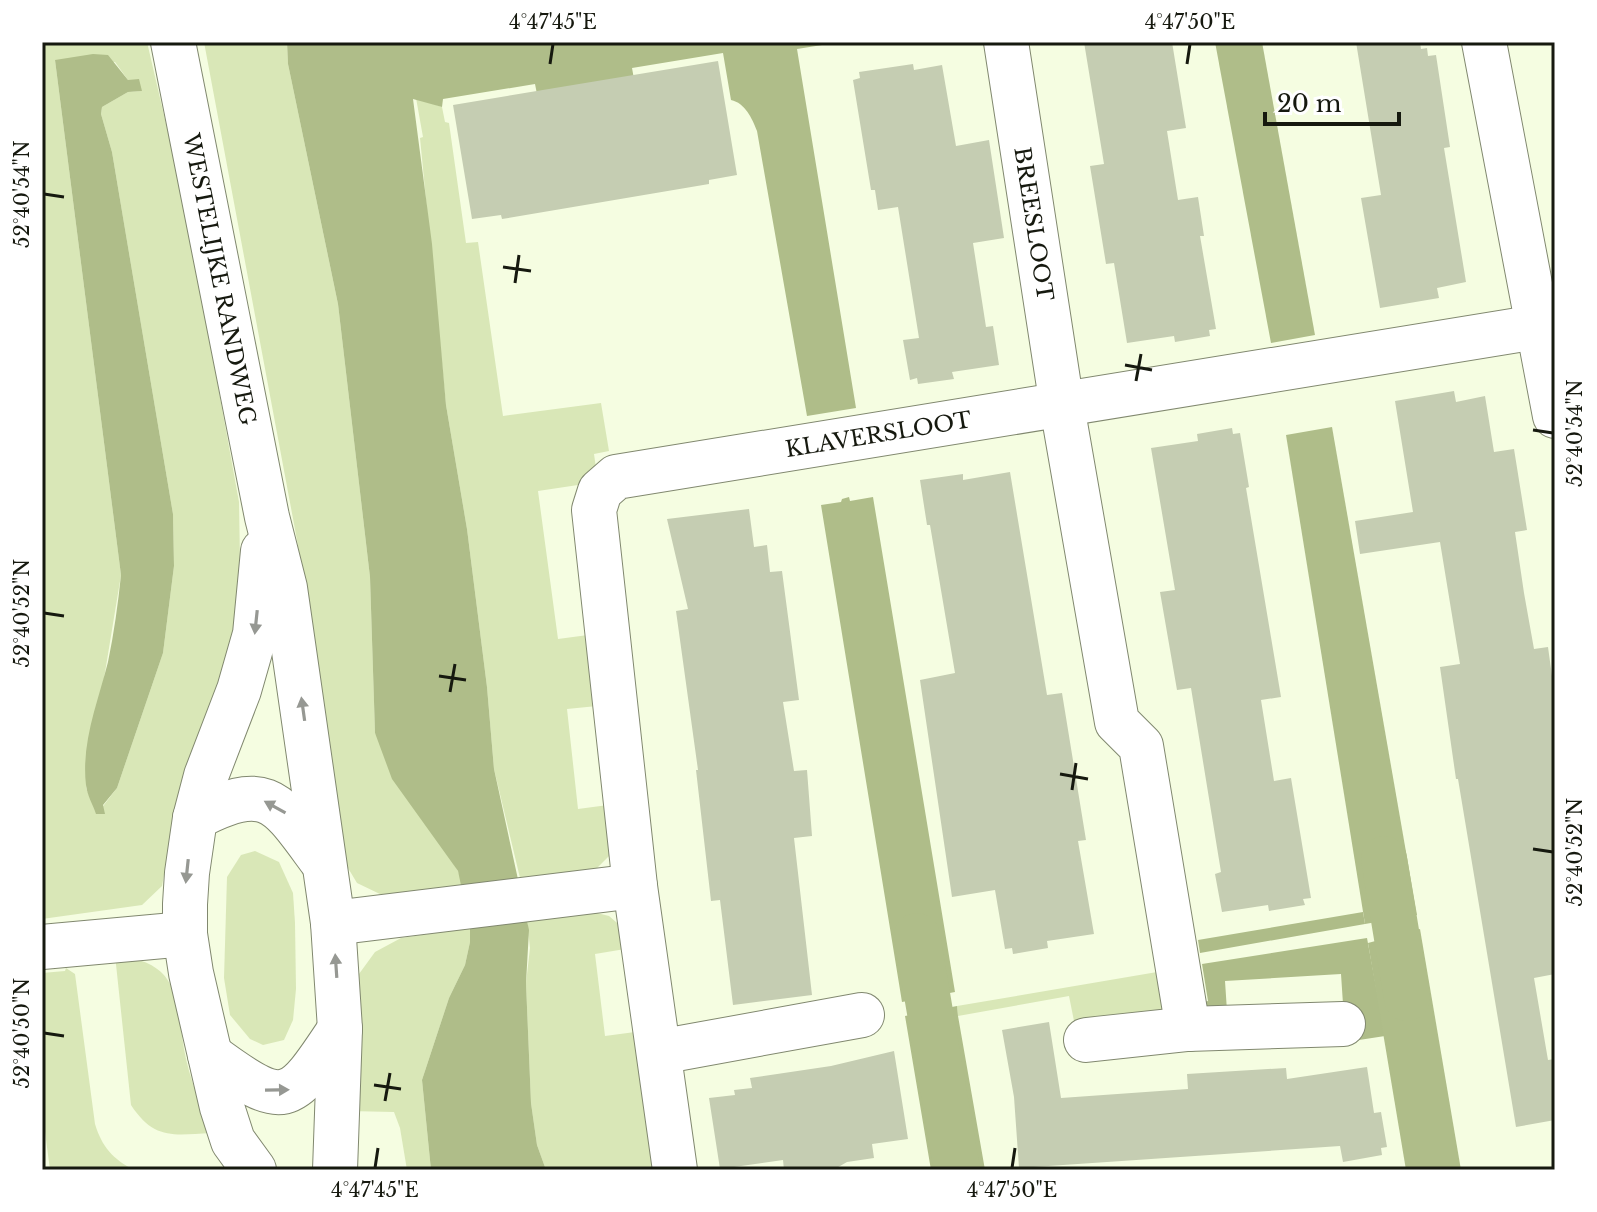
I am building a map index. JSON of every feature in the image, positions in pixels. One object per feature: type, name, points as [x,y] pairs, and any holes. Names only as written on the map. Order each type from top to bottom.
[{"type":"street","name":"WESTELIJKE RANDWEG","points":[[173,42],[267,517],[285,588],[325,865],[333,923],[340,1029],[335,1170]]},
{"type":"street","name":"BREESLOOT","points":[[1006,42],[1062,406],[1117,722],[1141,746],[1188,1029]]},
{"type":"street","points":[[1484,42],[1547,325],[1555,416]]},
{"type":"street","name":"KLAVERSLOOT","points":[[675,1170],[635,886],[594,510],[600,491],[616,477],[1547,325]]},
{"type":"street","name":"WESTELIJKE RANDWEG","points":[[254,1170],[233,1141],[210,1055],[185,934],[187,873],[195,818],[211,761],[249,660],[255,634],[267,517]]},
{"type":"street","name":"WESTELIJKE RANDWEG","points":[[195,818],[224,803],[242,799],[275,805],[286,812],[325,865]]},
{"type":"street","points":[[333,923],[635,886]]},
{"type":"street","points":[[52,946],[185,934]]},
{"type":"street","points":[[659,1052],[862,1015]]},
{"type":"street","points":[[1086,1040],[1188,1029],[1343,1024]]},
{"type":"street","points":[[210,1055],[259,1090],[283,1093],[297,1087],[314,1068],[340,1029]]},
{"type":"shaded area","points":[[42,42],[147,42],[186,210],[239,502],[240,561],[230,664],[174,817],[162,886],[142,905],[42,919]],"holes":[[[55,60],[115,62],[128,80],[142,91],[128,92],[102,107],[101,114],[112,152],[173,514],[174,566],[163,653],[117,788],[97,814],[86,788],[121,575]]]},
{"type":"shaded area","points":[[204,42],[287,42],[288,64],[338,304],[370,577],[375,733],[458,871],[463,885],[382,895],[357,883],[345,863],[297,540]]},
{"type":"shaded area","points":[[287,42],[841,42],[797,49],[856,408],[807,416],[757,131],[744,108],[731,100],[723,53],[632,68],[634,79],[537,94],[535,84],[443,99],[442,107],[413,99],[432,244],[446,405],[467,529],[494,769],[529,930],[526,983],[531,1103],[537,1145],[546,1170],[431,1170],[422,1080],[449,998],[465,965],[470,928],[458,871],[392,779],[375,733],[370,577],[338,304],[288,64]]},
{"type":"shaded area","points":[[1215,42],[1262,42],[1315,335],[1271,343]]},
{"type":"shaded area","points":[[93,54],[108,55],[128,80],[139,79],[142,91],[128,92],[102,107],[101,114],[112,152],[173,514],[174,566],[163,653],[117,788],[103,805],[105,814],[96,814],[88,792],[86,753],[91,722],[108,662],[121,575],[55,60]]},
{"type":"shaded area","points":[[416,98],[442,107],[445,122],[449,123],[466,243],[478,242],[503,416],[601,403],[609,451],[594,454],[596,468],[578,485],[538,491],[558,639],[588,635],[597,706],[567,709],[578,809],[608,805],[610,855],[596,869],[520,878],[494,769],[467,529],[446,405],[420,138],[423,137]]},
{"type":"shaded area","points":[[1332,427],[1417,915],[1365,924],[1286,435]]},
{"type":"shaded area","points":[[849,497],[850,501],[873,497],[955,992],[902,1002],[821,505],[841,502]]},
{"type":"shaded area","points":[[255,851],[279,862],[293,893],[295,923],[293,1020],[284,1040],[263,1045],[250,1039],[230,1015],[224,978],[227,877],[241,855]]},
{"type":"shaded area","points":[[593,912],[609,916],[623,928],[625,949],[595,954],[605,1036],[635,1032],[655,1170],[546,1170],[537,1145],[531,1103],[527,920]]},
{"type":"shaded area","points":[[1363,912],[1365,924],[1200,953],[1198,940]]},
{"type":"shaded area","points":[[470,928],[465,965],[449,998],[422,1080],[431,1170],[407,1170],[394,1112],[348,1111],[359,974],[375,952],[401,938]]},
{"type":"shaded area","points":[[1420,929],[1461,1170],[1406,1170],[1368,943]]},
{"type":"shaded area","points":[[1367,938],[1385,1036],[1359,1040],[1356,1007],[1343,1004],[1341,974],[1225,981],[1227,1011],[1224,1015],[1200,1003],[1208,1001],[1202,964]]},
{"type":"shaded area","points":[[115,955],[152,965],[170,985],[179,1013],[189,1070],[211,1133],[175,1134],[156,1130],[131,1105]]},
{"type":"shaded area","points":[[66,968],[75,974],[95,1124],[109,1152],[134,1170],[50,1170],[42,1109],[42,973],[65,971]]},
{"type":"shaded area","points":[[1163,971],[1167,1013],[1075,1026],[1069,996],[958,1016],[957,1006]]},
{"type":"shaded area","points":[[957,1006],[985,1170],[931,1170],[905,1016]]},
{"type":"building","points":[[1084,42],[1172,42],[1186,128],[1167,131],[1178,200],[1198,197],[1204,236],[1200,236],[1216,329],[1209,330],[1210,336],[1175,342],[1174,336],[1127,343],[1114,263],[1106,264],[1090,166],[1104,164]]},
{"type":"building","points":[[1356,42],[1420,42],[1421,49],[1427,48],[1428,56],[1436,55],[1450,147],[1444,148],[1466,282],[1437,288],[1439,298],[1380,308],[1361,198],[1381,195]]},
{"type":"building","points":[[718,61],[737,175],[709,180],[709,184],[502,219],[501,215],[472,219],[453,105]]},
{"type":"building","points":[[913,64],[914,70],[942,65],[956,146],[989,140],[1004,238],[973,243],[986,327],[993,326],[999,365],[952,372],[954,379],[918,384],[917,378],[910,380],[903,340],[919,338],[898,207],[878,210],[875,190],[871,190],[853,80],[860,78],[859,72]]},
{"type":"building","points":[[1454,391],[1456,402],[1485,396],[1494,452],[1514,449],[1527,530],[1515,532],[1524,593],[1534,649],[1548,647],[1555,698],[1555,974],[1534,978],[1548,1060],[1555,1059],[1555,1120],[1516,1127],[1456,779],[1440,667],[1460,664],[1440,542],[1360,554],[1355,521],[1413,512],[1395,401]]},
{"type":"building","points":[[1232,428],[1233,434],[1240,433],[1249,487],[1246,488],[1281,697],[1261,700],[1274,781],[1291,778],[1311,898],[1303,899],[1305,905],[1269,911],[1268,905],[1222,912],[1215,874],[1221,872],[1191,688],[1177,690],[1160,592],[1175,590],[1151,448],[1198,441],[1197,434]]},
{"type":"building","points":[[1010,472],[1047,695],[1062,693],[1086,840],[1078,841],[1094,934],[1047,941],[1048,948],[1013,954],[1012,948],[1005,949],[995,890],[952,897],[920,680],[955,673],[920,480],[963,474],[963,480]]},
{"type":"building","points":[[749,509],[754,547],[767,545],[770,572],[782,571],[799,700],[783,702],[794,771],[807,770],[812,836],[794,838],[812,995],[733,1005],[720,900],[711,901],[698,770],[676,611],[688,609],[667,519]]},
{"type":"building","points":[[1049,1022],[1061,1098],[1188,1089],[1187,1074],[1286,1068],[1287,1079],[1367,1067],[1374,1113],[1381,1112],[1387,1147],[1381,1148],[1382,1155],[1343,1162],[1340,1146],[1019,1168],[1014,1097],[1002,1030]]},
{"type":"building","points":[[894,1051],[908,1139],[872,1144],[874,1158],[847,1162],[833,1170],[784,1170],[783,1160],[720,1169],[709,1098],[735,1095],[734,1090],[752,1088],[750,1078],[831,1066]]},
{"type":"waterway","points":[[1384,859],[1407,998]]},
{"type":"waterway","points":[[917,936],[957,1170]]}]
